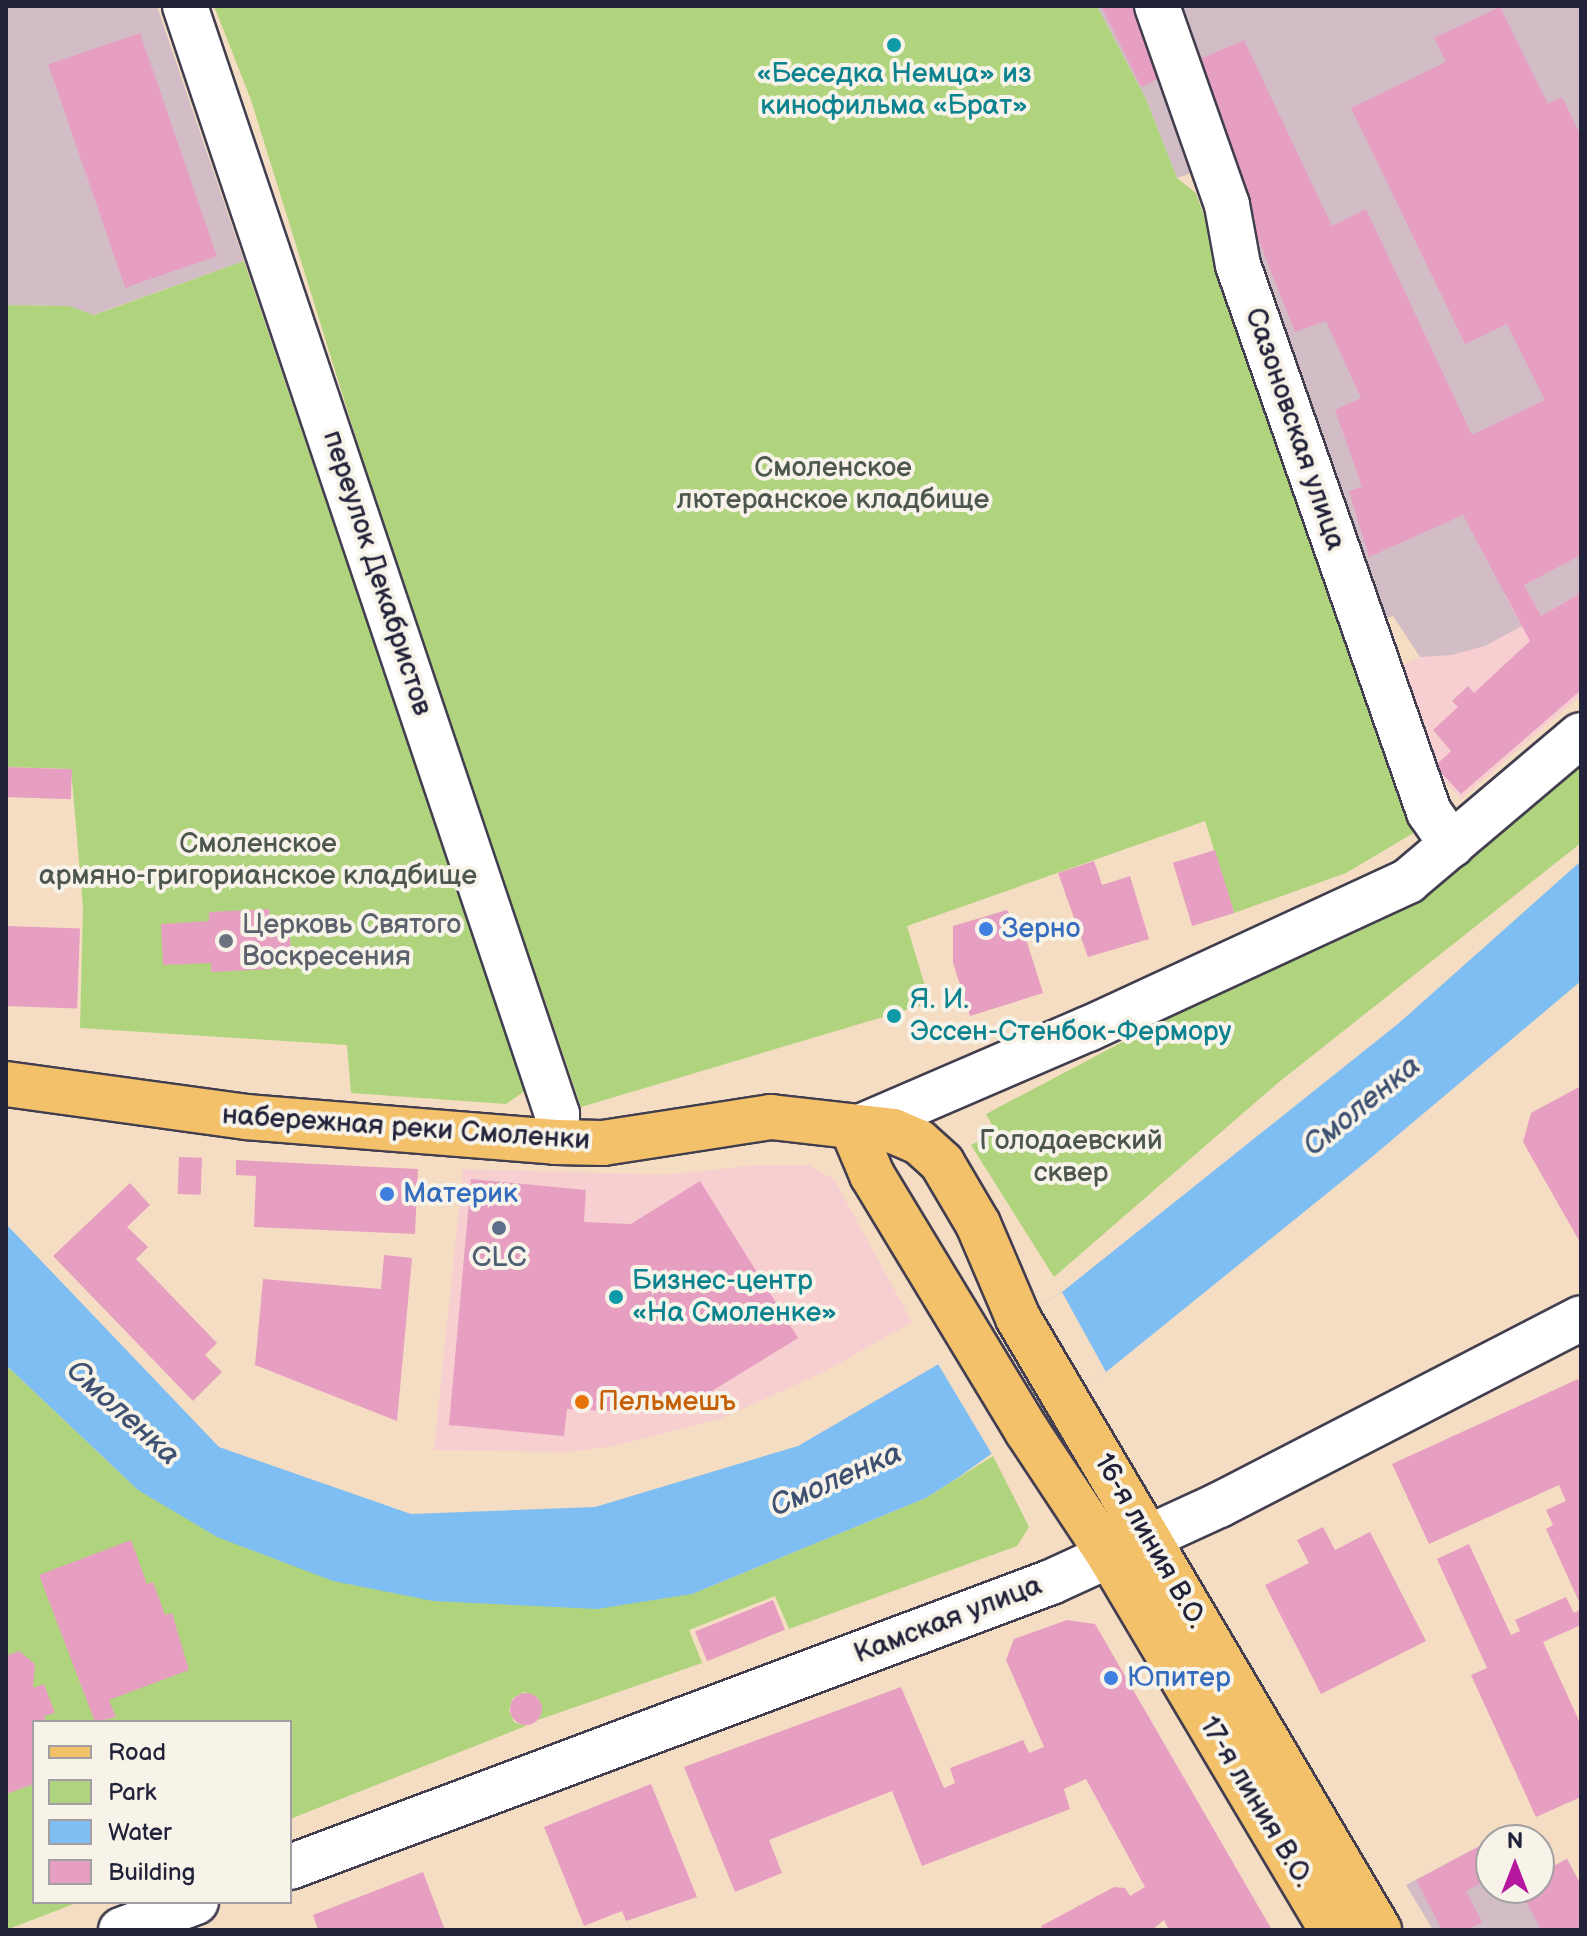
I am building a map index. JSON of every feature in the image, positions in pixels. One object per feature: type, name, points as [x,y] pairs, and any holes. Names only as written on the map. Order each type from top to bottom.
[{"type":"main road","name":"набережная реки Смоленки","points":[[6,1084],[246,1117],[556,1142],[603,1143],[771,1117],[820,1121],[853,1130],[893,1131],[919,1142],[942,1163],[978,1224],[1018,1318]]},
{"type":"main road","name":"17-я линия В.О.","points":[[853,1130],[872,1175],[1027,1431],[1128,1546],[1332,1930]]},
{"type":"main road","name":"16-я линия В.О.","points":[[1018,1318],[1067,1401],[1128,1546],[1379,1930]]},
{"type":"street","name":"переулок Декабристов","points":[[185,6],[557,1114],[556,1142]]},
{"type":"street","name":"Сазоновская улица","points":[[1157,6],[1227,205],[1238,265],[1429,812],[1452,845]]},
{"type":"street","points":[[853,1130],[1408,881],[1581,735]]},
{"type":"street","name":"Камская улица","points":[[292,1866],[1051,1582],[1581,1318]]},
{"type":"street","points":[[121,1930],[191,1904]]},
{"type":"shaded area","points":[[6,6],[157,6],[244,261],[93,315],[68,306],[6,305]]},
{"type":"shaded area","points":[[1097,6],[1147,6],[1206,168],[1177,178],[1146,99]]},
{"type":"shaded area","points":[[1175,6],[1581,6],[1581,593],[1541,616],[1524,585],[1505,595],[1522,626],[1485,646],[1451,655],[1420,657],[1393,616],[1372,625],[1251,264],[1261,258],[1205,110]]},
{"type":"shaded area","points":[[1524,585],[1581,593],[1581,695],[1461,799],[1433,769],[1400,666],[1420,657],[1485,646],[1521,626],[1505,595]]},
{"type":"shaded area","points":[[759,1165],[808,1165],[834,1179],[912,1322],[824,1372],[722,1418],[615,1446],[566,1452],[434,1450],[463,1169],[663,1175]]},
{"type":"shaded area","points":[[1475,1848],[1475,1904],[1555,1904],[1555,1865],[1567,1859],[1581,1885],[1581,1930],[1433,1930],[1406,1885]]},
{"type":"green space","name":"Смоленское лютеранское кладбище","points":[[214,6],[1097,6],[1146,99],[1177,178],[1196,193],[1422,828],[1346,873],[1234,913],[1205,821],[907,926],[930,1003],[581,1107],[383,525],[251,100]]},
{"type":"green space","name":"Смоленское армяно-григорианское кладбище","points":[[244,261],[526,1090],[506,1104],[351,1093],[347,1045],[80,1028],[83,907],[71,769],[6,767],[6,305],[69,306],[94,315]]},
{"type":"green space","name":"Голодаевский сквер","points":[[1581,761],[1581,843],[1279,1082],[1054,1277],[971,1145],[996,1132],[986,1114],[1304,946],[1379,919],[1450,876]]},
{"type":"green space","points":[[6,1365],[138,1490],[692,1594],[926,1498],[993,1456],[1029,1527],[1017,1546],[789,1629],[775,1596],[689,1630],[702,1663],[538,1720],[542,1709],[537,1697],[525,1692],[513,1698],[509,1710],[514,1722],[526,1726],[292,1818],[292,1720],[32,1720],[32,1904],[74,1904],[6,1930]]},
{"type":"water","name":"Смоленка","points":[[1581,861],[1581,981],[1367,1161],[1106,1372],[959,1477],[926,1498],[692,1594],[597,1609],[433,1601],[333,1581],[217,1537],[138,1490],[6,1365],[6,1224],[219,1447],[411,1514],[595,1507],[798,1446],[1062,1292],[1399,1023]]},
{"type":"pier","points":[[1062,1292],[1106,1372],[993,1456],[938,1364]]},
{"type":"building","points":[[1101,6],[1135,6],[1168,74],[1141,87]]},
{"type":"building","points":[[1500,7],[1548,104],[1562,97],[1581,136],[1581,555],[1524,585],[1541,616],[1581,593],[1581,690],[1461,794],[1435,766],[1451,751],[1433,730],[1458,707],[1452,701],[1468,686],[1474,693],[1530,641],[1463,515],[1369,557],[1349,491],[1362,487],[1335,410],[1361,398],[1326,321],[1295,332],[1207,109],[1200,59],[1244,40],[1332,226],[1366,209],[1472,435],[1545,400],[1507,324],[1465,344],[1351,108],[1446,62],[1434,38]]},
{"type":"building","points":[[140,33],[217,256],[125,288],[48,65]]},
{"type":"building","points":[[895,36],[900,51],[893,53],[887,39]]},
{"type":"building","points":[[6,767],[72,769],[71,799],[6,797]]},
{"type":"building","points":[[1215,850],[1234,913],[1192,926],[1173,863]]},
{"type":"building","points":[[1094,861],[1102,885],[1130,876],[1149,939],[1088,957],[1058,873]]},
{"type":"building","name":"Церковь Святого Воскресения","points":[[269,909],[270,919],[289,918],[291,959],[272,960],[272,969],[211,972],[211,963],[163,965],[161,924],[209,921],[209,912]]},
{"type":"building","points":[[1007,910],[1027,942],[1043,993],[970,1016],[953,963],[953,926]]},
{"type":"building","points":[[7,926],[80,929],[77,1008],[6,1006]]},
{"type":"building","points":[[1581,1086],[1581,1244],[1523,1142],[1531,1113]]},
{"type":"building","points":[[179,1157],[202,1158],[201,1195],[178,1194]]},
{"type":"building","points":[[236,1160],[418,1169],[415,1234],[254,1227],[256,1176],[236,1175]]},
{"type":"building","name":"Бизнес-центр «На Смоленке»","points":[[471,1179],[586,1190],[584,1222],[631,1224],[700,1181],[798,1338],[686,1407],[650,1413],[567,1409],[564,1436],[449,1425]]},
{"type":"building","points":[[130,1183],[150,1205],[127,1227],[148,1247],[136,1259],[217,1343],[205,1355],[222,1372],[193,1401],[53,1256]]},
{"type":"building","points":[[384,1255],[412,1258],[397,1421],[255,1365],[263,1279],[381,1289]]},
{"type":"building","points":[[1578,1379],[1581,1385],[1581,1606],[1546,1529],[1553,1525],[1546,1510],[1566,1501],[1559,1485],[1429,1544],[1392,1464]]},
{"type":"building","points":[[1323,1527],[1335,1550],[1370,1532],[1426,1641],[1321,1694],[1265,1585],[1309,1563],[1297,1540]]},
{"type":"building","points":[[131,1540],[147,1584],[153,1582],[165,1615],[172,1613],[189,1670],[109,1700],[116,1717],[94,1720],[39,1575]]},
{"type":"building","points":[[1469,1544],[1511,1635],[1520,1631],[1515,1620],[1566,1597],[1574,1613],[1581,1609],[1581,1625],[1543,1642],[1581,1725],[1581,1797],[1536,1817],[1471,1675],[1487,1668],[1437,1559]]},
{"type":"building","points":[[773,1600],[785,1630],[707,1661],[695,1631]]},
{"type":"building","points":[[1067,1620],[1095,1624],[1272,1930],[1169,1930],[1164,1920],[1152,1930],[1043,1930],[1041,1926],[1114,1887],[1125,1888],[1130,1896],[1145,1887],[1086,1779],[1064,1789],[1070,1809],[922,1866],[892,1791],[769,1840],[782,1873],[735,1892],[684,1767],[901,1687],[944,1788],[955,1783],[950,1768],[1023,1740],[1029,1753],[1044,1747],[1006,1660],[1014,1639]]},
{"type":"building","points":[[19,1651],[35,1664],[33,1688],[44,1684],[55,1713],[44,1716],[45,1720],[32,1720],[32,1785],[6,1794],[6,1656]]},
{"type":"building","points":[[526,1693],[537,1698],[542,1709],[537,1720],[526,1725],[515,1720],[510,1709],[515,1698]]},
{"type":"building","points":[[651,1784],[697,1897],[626,1921],[622,1911],[584,1926],[544,1827]]},
{"type":"building","points":[[1475,1849],[1475,1886],[1466,1891],[1482,1922],[1467,1930],[1442,1930],[1416,1880]]},
{"type":"building","points":[[1567,1859],[1581,1885],[1581,1930],[1541,1930],[1527,1904],[1555,1904],[1555,1865]]},
{"type":"building","points":[[423,1872],[445,1930],[318,1930],[313,1915]]},
{"type":"place","name":"«Беседка Немца» из кинофильма «Брат»","points":[[894,45]]},
{"type":"place","name":"Зерно","points":[[986,929]]},
{"type":"place","name":"Церковь Святого Воскресения","points":[[226,941]]},
{"type":"place","name":"Я. И. Эссен-Стенбок-Фермору","points":[[894,1016]]},
{"type":"place","name":"Материк","points":[[387,1194]]},
{"type":"place","name":"CLC","points":[[499,1228]]},
{"type":"place","name":"Бизнес-центр «На Смоленке»","points":[[616,1297]]},
{"type":"place","name":"Пельмешъ","points":[[582,1402]]},
{"type":"place","name":"Юпитер","points":[[1111,1678]]}]
